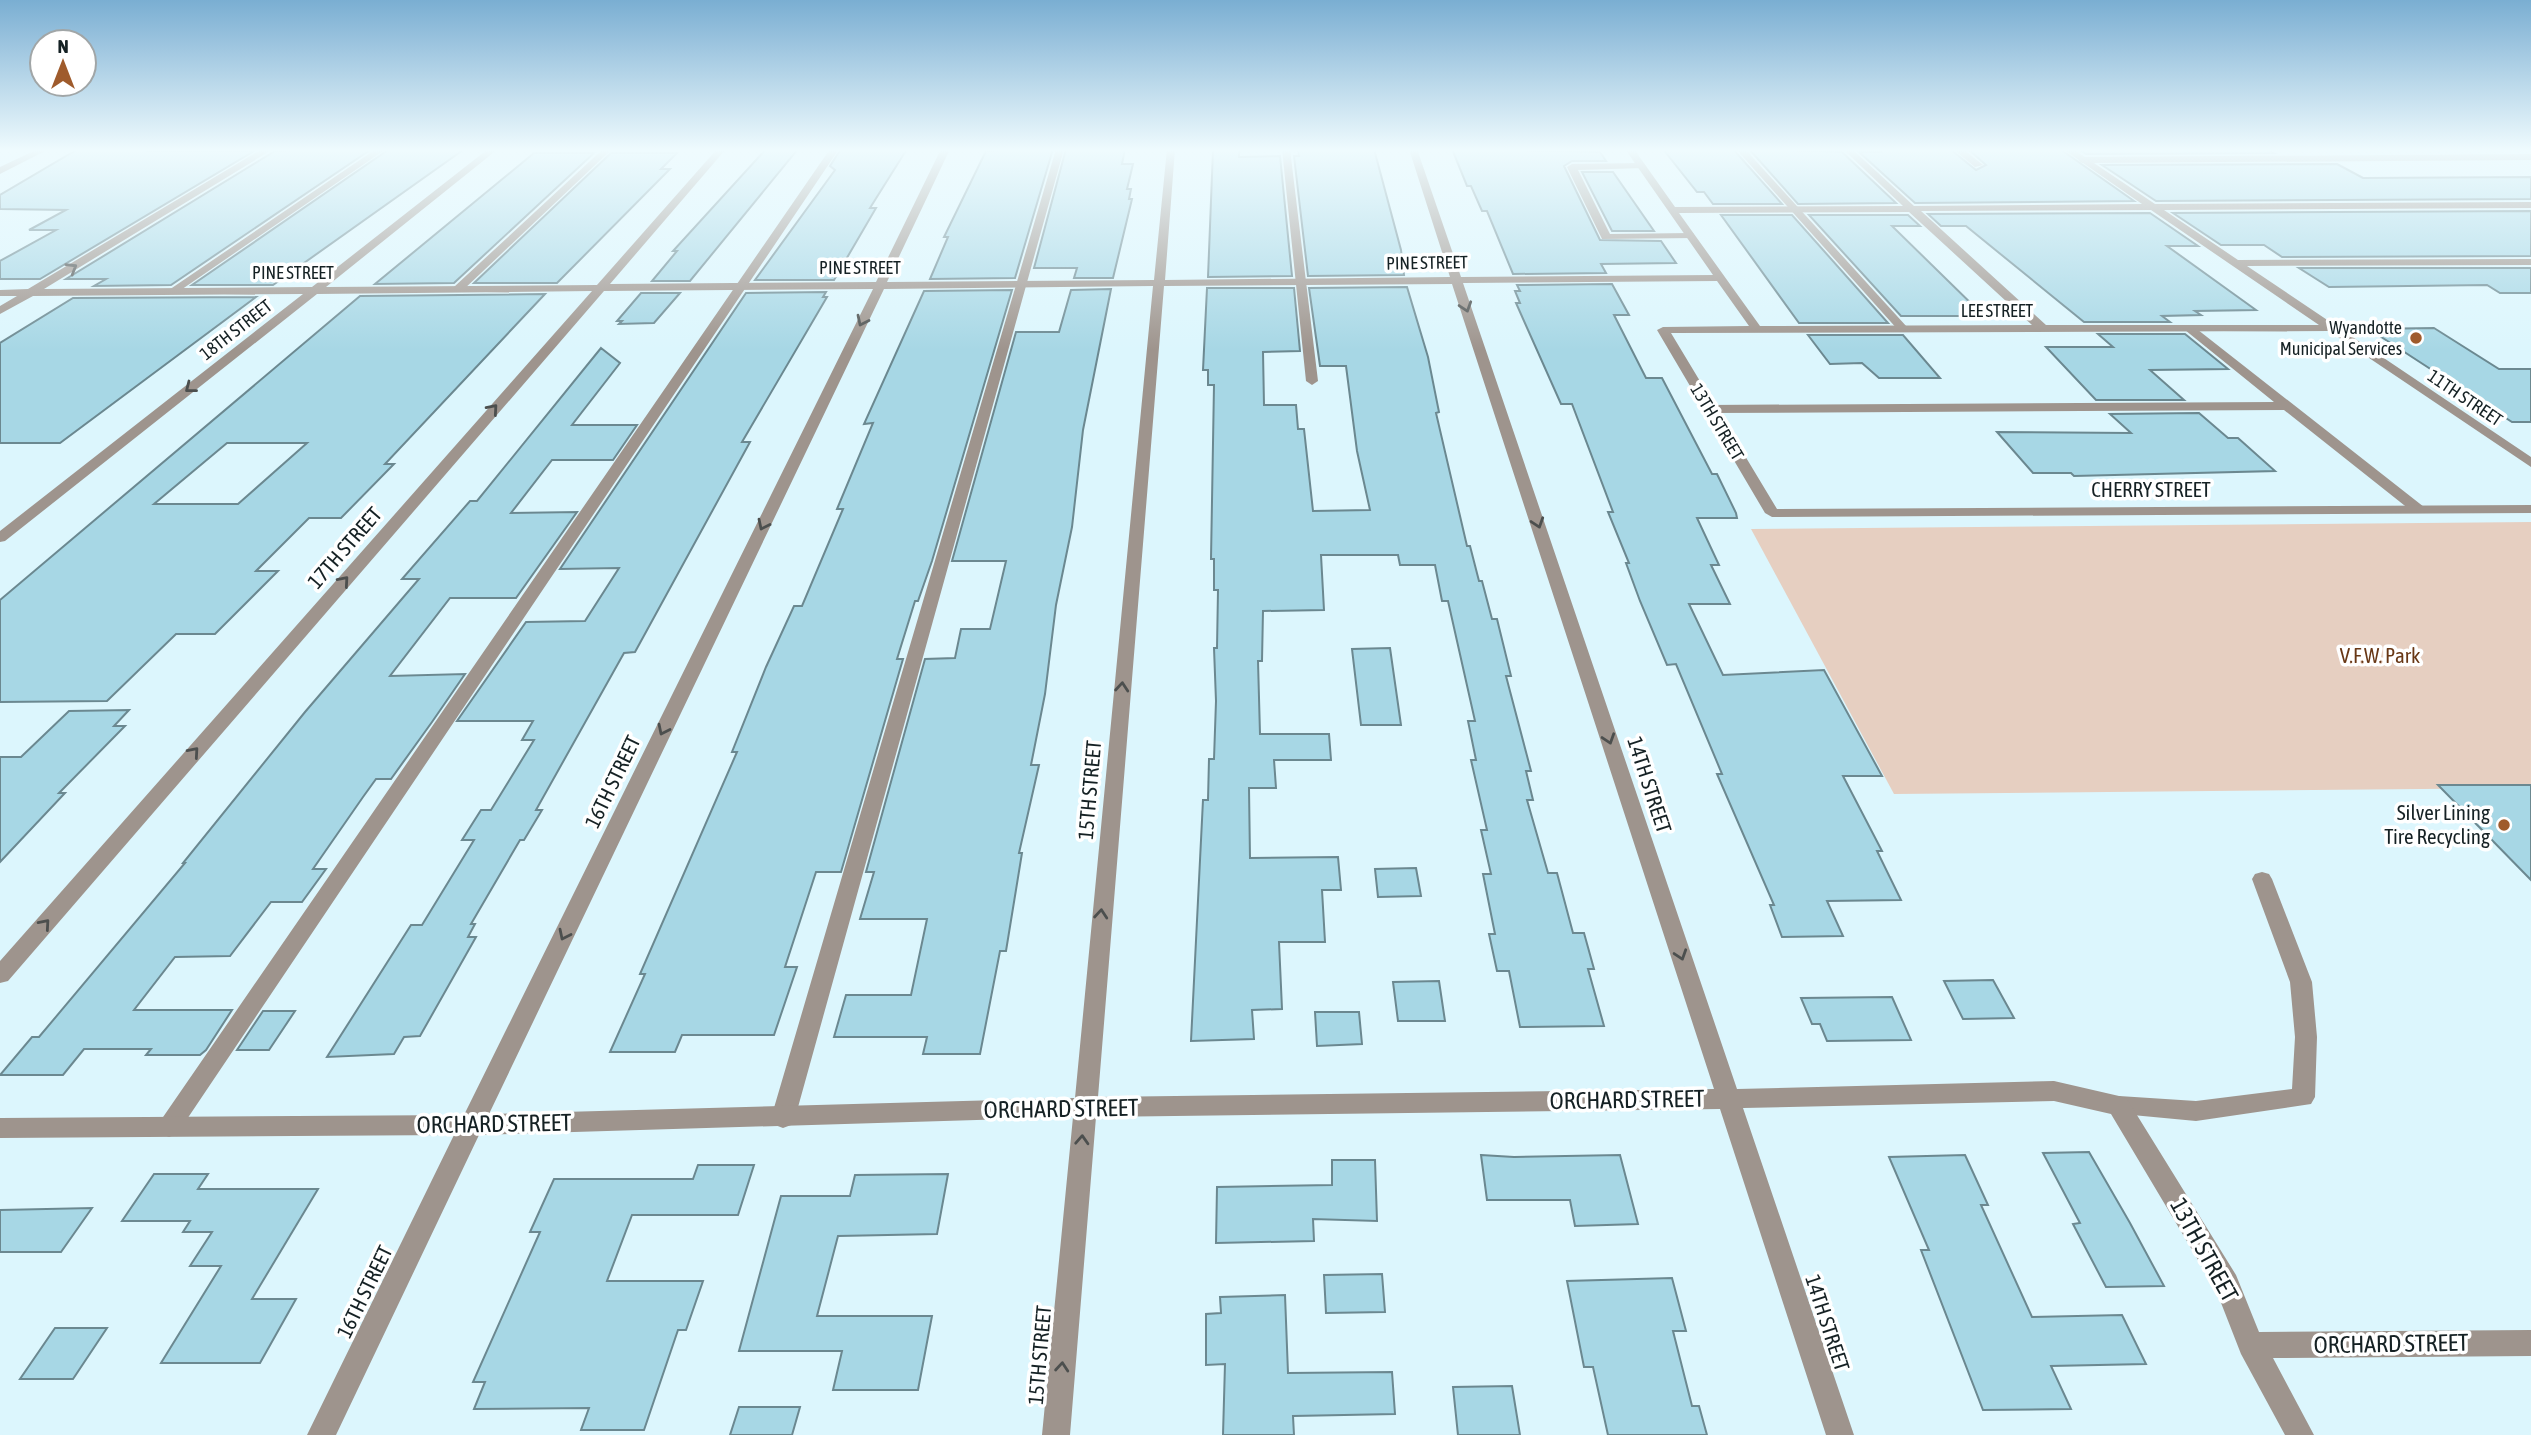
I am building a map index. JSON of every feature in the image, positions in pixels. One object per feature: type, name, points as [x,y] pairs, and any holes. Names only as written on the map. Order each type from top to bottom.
[{"type":"street","points":[[0,311],[158,216]]},
{"type":"street","points":[[172,292],[284,216]]},
{"type":"street","name":"18TH STREET","points":[[0,538],[409,216]]},
{"type":"street","points":[[458,289],[536,216]]},
{"type":"street","name":"17TH STREET","points":[[0,975],[663,216]]},
{"type":"street","points":[[169,1127],[790,216]]},
{"type":"street","name":"16TH STREET","points":[[321,1435],[914,216]]},
{"type":"street","points":[[783,1118],[1042,216]]},
{"type":"street","name":"15TH STREET","points":[[1056,1435],[1165,216]]},
{"type":"street","points":[[1293,216],[1312,381]]},
{"type":"street","name":"14TH STREET","points":[[1435,216],[1840,1435]]},
{"type":"street","points":[[1594,216],[1606,237],[1690,236]]},
{"type":"street","points":[[1676,216],[1757,330]]},
{"type":"street","points":[[1800,216],[1903,329]]},
{"type":"street","points":[[1920,216],[2043,329]]},
{"type":"street","name":"11TH STREET","points":[[2166,216],[2531,463]]},
{"type":"street","points":[[2235,263],[2531,262]]},
{"type":"street","name":"PINE STREET","points":[[0,293],[1720,278]]},
{"type":"street","points":[[2189,328],[2419,510]]},
{"type":"street","name":"LEE STREET","points":[[1663,330],[2331,328]]},
{"type":"street","name":"13TH STREET","points":[[1663,330],[1772,513]]},
{"type":"street","points":[[1708,409],[2287,406]]},
{"type":"street","name":"CHERRY STREET","points":[[1772,513],[2531,509]]},
{"type":"street","name":"ORCHARD STREET","points":[[0,1128],[471,1125],[1083,1108],[1729,1099],[2054,1091],[2119,1106],[2196,1111],[2303,1097],[2306,1037],[2301,982],[2262,879]]},
{"type":"street","name":"13TH STREET","points":[[2119,1106],[2227,1284],[2251,1345],[2300,1435]]},
{"type":"street","name":"ORCHARD STREET","points":[[2251,1345],[2531,1343]]},
{"type":"green space","name":"V.F.W. Park","points":[[2531,522],[2531,788],[1894,794],[1751,529]]},
{"type":"building","points":[[55,216],[145,216],[40,279],[0,279],[0,261],[56,230],[29,230]]},
{"type":"building","points":[[169,216],[273,216],[171,285],[94,286],[106,279],[66,279]]},
{"type":"building","points":[[292,216],[370,216],[273,285],[192,285]]},
{"type":"building","points":[[458,216],[526,216],[454,283],[375,284]]},
{"type":"building","points":[[545,216],[623,216],[557,283],[474,283]]},
{"type":"building","points":[[705,216],[743,216],[690,281],[652,281],[677,251],[673,251]]},
{"type":"building","points":[[802,216],[871,216],[834,280],[755,280]]},
{"type":"building","points":[[954,216],[1033,216],[1015,278],[930,279],[948,237],[944,237]]},
{"type":"building","points":[[1048,216],[1128,216],[1113,278],[1074,278],[1077,268],[1034,268]]},
{"type":"building","points":[[1210,216],[1286,216],[1292,276],[1208,277]]},
{"type":"building","points":[[1301,216],[1392,216],[1404,275],[1308,276]]},
{"type":"building","points":[[1489,216],[1588,216],[1600,240],[1661,241],[1676,263],[1601,264],[1606,273],[1513,274]]},
{"type":"building","points":[[1604,216],[1644,216],[1654,231],[1612,231]]},
{"type":"building","points":[[1722,216],[1793,216],[1888,323],[1799,323]]},
{"type":"building","points":[[1810,216],[1909,216],[1920,226],[1892,226],[1984,316],[1901,316]]},
{"type":"building","points":[[1930,216],[2154,216],[2198,246],[2167,246],[2256,310],[2195,311],[2201,315],[2162,316],[2170,322],[2084,322],[1966,226],[1941,226]]},
{"type":"building","points":[[2177,216],[2531,216],[2531,256],[2282,257],[2264,245],[2221,245]]},
{"type":"building","points":[[2299,268],[2531,268],[2531,293],[2500,293],[2487,285],[2329,287]]},
{"type":"building","points":[[1612,284],[1629,315],[1614,315],[1646,378],[1662,378],[1712,474],[1717,474],[1736,513],[1737,518],[1697,518],[1719,565],[1711,565],[1730,604],[1689,604],[1723,675],[1824,670],[1882,776],[1843,776],[1882,851],[1877,851],[1901,900],[1827,901],[1843,936],[1782,937],[1770,905],[1774,905],[1717,774],[1722,774],[1676,664],[1667,665],[1640,601],[1626,563],[1629,563],[1608,512],[1613,512],[1572,404],[1561,404],[1516,303],[1520,303],[1515,291],[1520,291],[1517,285]]},
{"type":"building","points":[[1407,287],[1428,357],[1439,412],[1436,413],[1467,546],[1470,546],[1479,581],[1482,581],[1492,619],[1497,619],[1511,676],[1506,676],[1531,771],[1526,771],[1533,800],[1527,800],[1548,873],[1557,873],[1573,933],[1584,933],[1594,969],[1588,969],[1604,1026],[1520,1027],[1509,971],[1497,971],[1489,934],[1495,934],[1483,874],[1491,874],[1481,830],[1487,830],[1471,760],[1476,760],[1468,721],[1475,721],[1448,601],[1442,601],[1435,565],[1400,565],[1398,555],[1321,555],[1324,610],[1263,611],[1262,661],[1258,661],[1260,734],[1329,734],[1331,760],[1274,760],[1276,788],[1249,788],[1250,858],[1338,857],[1341,890],[1322,890],[1325,942],[1279,942],[1282,1009],[1252,1010],[1254,1039],[1191,1041],[1203,800],[1208,800],[1209,759],[1214,759],[1216,701],[1214,648],[1217,648],[1218,590],[1214,590],[1214,559],[1211,559],[1214,385],[1208,385],[1208,370],[1203,370],[1207,288],[1294,288],[1300,351],[1263,352],[1264,405],[1296,405],[1298,429],[1304,429],[1313,511],[1370,510],[1357,451],[1346,366],[1320,366],[1309,288]]},
{"type":"building","points":[[1111,289],[1083,430],[1072,527],[1056,605],[1045,694],[1031,765],[1039,765],[1019,853],[1022,853],[1006,951],[1000,951],[980,1054],[923,1054],[927,1037],[834,1037],[846,995],[911,995],[927,919],[860,919],[874,872],[866,872],[925,659],[955,658],[961,629],[990,629],[1006,561],[952,561],[1016,332],[1059,332],[1071,290]]},
{"type":"building","points":[[1012,290],[932,561],[918,601],[915,601],[897,659],[903,659],[841,872],[816,872],[785,967],[797,967],[774,1035],[682,1035],[675,1052],[610,1052],[645,974],[640,974],[737,752],[732,752],[766,667],[794,606],[802,606],[843,509],[837,509],[873,423],[864,424],[924,291]]},
{"type":"building","points":[[826,292],[823,297],[827,297],[742,442],[750,442],[635,652],[624,653],[536,810],[542,810],[524,840],[520,840],[471,924],[475,924],[468,937],[476,937],[420,1036],[404,1037],[394,1054],[327,1057],[411,925],[422,925],[474,840],[462,840],[481,810],[491,810],[534,740],[522,740],[533,721],[457,721],[526,622],[585,621],[619,568],[560,569],[746,293]]},
{"type":"building","points":[[641,293],[680,293],[654,323],[619,324],[622,321],[617,321]]},
{"type":"building","points":[[545,294],[385,464],[394,464],[341,518],[309,518],[256,571],[278,571],[215,634],[176,634],[107,701],[0,702],[0,600],[360,296]],"holes":[[[227,443],[307,443],[238,504],[154,504]]]},
{"type":"building","points":[[256,297],[60,443],[0,443],[0,343],[73,298]]},
{"type":"building","points":[[2434,328],[2499,369],[2531,369],[2531,422],[2512,422],[2369,329]]},
{"type":"building","points":[[2098,334],[2185,334],[2228,369],[2150,370],[2184,400],[2096,400],[2046,347],[2113,347]]},
{"type":"building","points":[[1808,335],[1903,335],[1940,378],[1879,378],[1862,363],[1830,364]]},
{"type":"building","points":[[601,348],[620,363],[572,425],[637,425],[613,460],[552,460],[511,513],[577,512],[516,598],[450,598],[390,676],[465,674],[432,722],[391,779],[376,779],[363,797],[313,869],[326,869],[302,902],[271,902],[230,956],[175,957],[134,1010],[232,1010],[206,1050],[200,1055],[146,1055],[151,1049],[84,1049],[63,1075],[0,1075],[32,1037],[39,1037],[185,863],[305,712],[419,579],[402,579],[470,501],[477,501]]},
{"type":"building","points":[[2199,413],[2228,438],[2238,438],[2275,471],[2074,476],[2071,473],[2033,473],[1997,432],[2131,433],[2110,414]]},
{"type":"building","points":[[1390,648],[1401,725],[1361,725],[1352,649]]},
{"type":"building","points":[[129,710],[114,726],[125,726],[59,793],[65,793],[0,862],[0,757],[21,757],[69,711]]},
{"type":"building","name":"Silver Lining Tire Recycling","points":[[2438,785],[2531,785],[2531,880]]},
{"type":"building","points":[[1416,868],[1421,896],[1378,897],[1375,869]]},
{"type":"building","points":[[1993,980],[2014,1018],[1963,1019],[1944,981]]},
{"type":"building","points":[[1439,981],[1445,1021],[1398,1021],[1393,982]]},
{"type":"building","points":[[1892,997],[1911,1040],[1827,1041],[1820,1024],[1812,1024],[1801,998]]},
{"type":"building","points":[[263,1011],[295,1011],[269,1050],[237,1050]]},
{"type":"building","points":[[1315,1012],[1359,1012],[1362,1044],[1317,1046]]},
{"type":"building","points":[[2089,1152],[2164,1286],[2106,1287],[2073,1224],[2080,1223],[2043,1153]]},
{"type":"building","points":[[1481,1155],[1620,1155],[1638,1224],[1575,1226],[1570,1200],[1487,1200]]},
{"type":"building","points":[[1965,1155],[1988,1205],[1981,1205],[2032,1317],[2122,1315],[2146,1364],[2051,1366],[2071,1409],[1983,1410],[1921,1250],[1929,1250],[1889,1157]]},
{"type":"building","points":[[1332,1160],[1375,1160],[1377,1221],[1313,1219],[1314,1241],[1216,1243],[1217,1187],[1332,1185]]},
{"type":"building","points":[[698,1165],[754,1165],[738,1215],[632,1215],[607,1281],[703,1281],[686,1330],[678,1330],[644,1430],[581,1430],[589,1408],[474,1409],[485,1382],[473,1382],[540,1232],[530,1232],[554,1179],[693,1179]]},
{"type":"building","points":[[154,1174],[208,1174],[198,1189],[318,1189],[252,1299],[296,1299],[260,1363],[161,1363],[221,1266],[190,1266],[212,1232],[183,1232],[190,1221],[122,1221]]},
{"type":"building","points":[[948,1174],[937,1234],[838,1236],[817,1316],[932,1316],[918,1390],[833,1390],[842,1351],[739,1351],[781,1196],[850,1196],[855,1175]]},
{"type":"building","points":[[92,1208],[61,1252],[0,1252],[0,1210]]},
{"type":"building","points":[[1382,1274],[1385,1312],[1326,1313],[1324,1275]]},
{"type":"building","points":[[1672,1278],[1686,1331],[1673,1331],[1692,1406],[1699,1406],[1707,1435],[1608,1435],[1593,1367],[1584,1367],[1567,1281]]},
{"type":"building","points":[[1285,1295],[1288,1373],[1392,1372],[1395,1414],[1293,1416],[1294,1435],[1223,1435],[1225,1364],[1206,1365],[1206,1314],[1221,1313],[1220,1297]]},
{"type":"building","points":[[55,1328],[107,1328],[73,1379],[20,1379]]},
{"type":"building","points":[[1512,1386],[1520,1435],[1458,1435],[1453,1387]]},
{"type":"building","points":[[739,1407],[800,1407],[792,1435],[730,1435]]},
{"type":"place","name":"Wyandotte Municipal Services","points":[[2416,338]]},
{"type":"place","name":"Silver Lining Tire Recycling","points":[[2504,825]]}]
